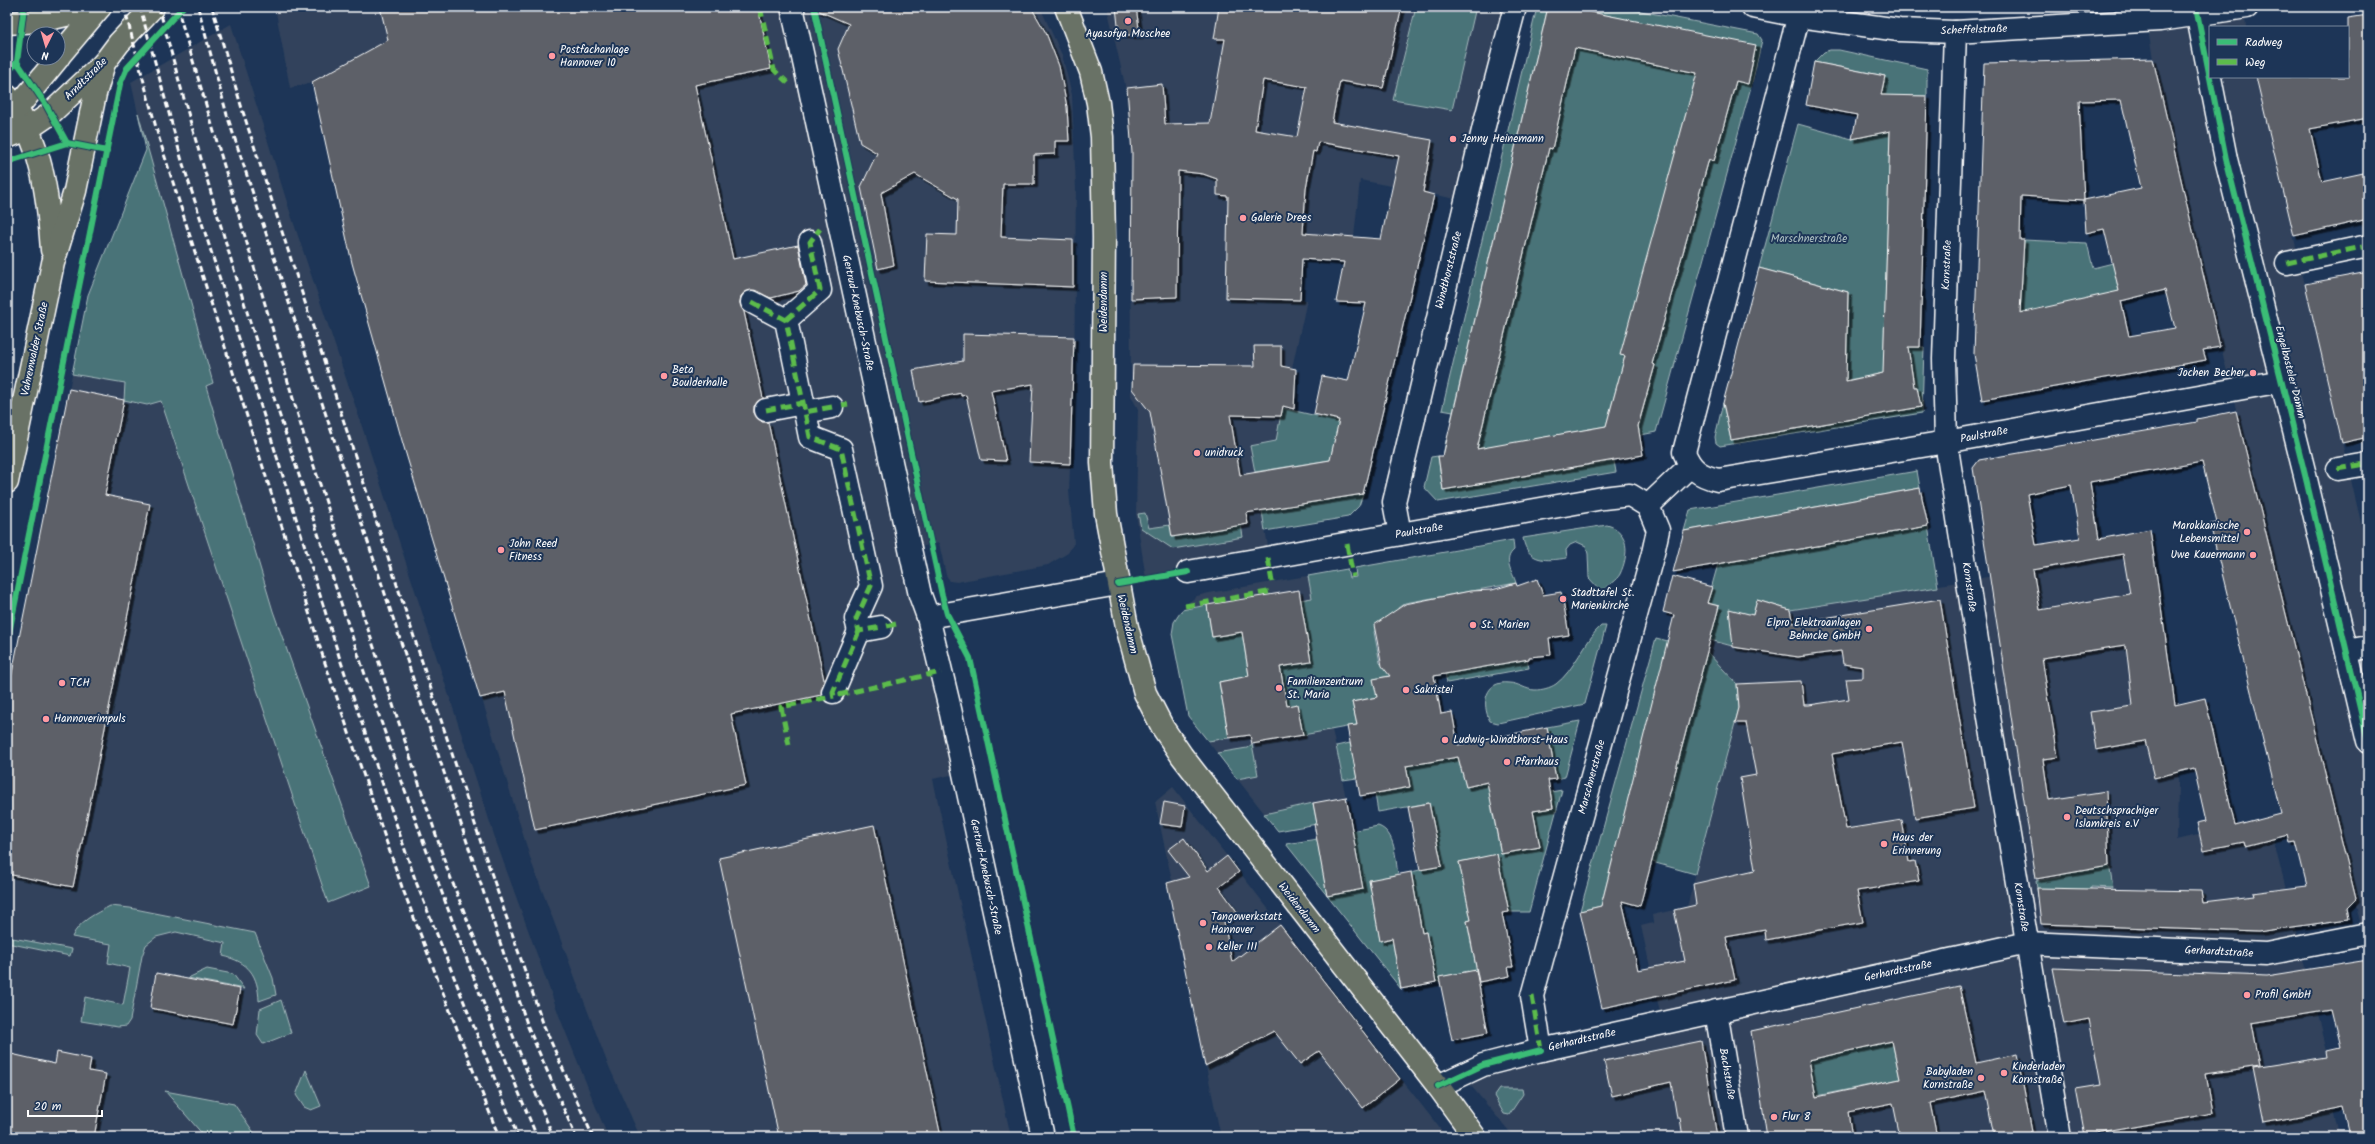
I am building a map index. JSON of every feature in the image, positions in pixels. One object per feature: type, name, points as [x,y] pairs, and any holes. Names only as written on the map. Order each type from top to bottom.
[{"type":"main road","points":[[7,23],[40,21],[100,7]]},
{"type":"main road","name":"Vahrenwalder Straße","points":[[66,48],[100,7]]},
{"type":"main road","name":"Arndtstraße","points":[[7,137],[28,129],[50,114],[104,63],[119,42],[153,7]]},
{"type":"main road","name":"Weidendamm","points":[[1066,7],[1091,72],[1098,104],[1102,137],[1104,238],[1102,463],[1106,514],[1118,584],[1127,627],[1145,693],[1162,728],[1225,814],[1438,1086],[1475,1137]]},
{"type":"main road","name":"Vahrenwalder Straße","points":[[7,482],[53,263],[75,191],[95,94],[104,63]]},
{"type":"main road","name":"Vahrenwalder Straße","points":[[50,66],[10,107],[28,129],[38,154],[47,195],[53,263]]},
{"type":"street","name":"Gertrud-Knebusch-Straße","points":[[792,7],[920,595],[928,617],[950,709],[1043,1137]]},
{"type":"street","name":"Windthorststraße","points":[[1400,534],[1394,502],[1484,126],[1515,7]]},
{"type":"street","name":"Scheffelstraße","points":[[1753,7],[1800,12],[1899,30],[1955,32],[2247,7]]},
{"type":"street","name":"Engelbosteler Damm","points":[[2197,11],[2209,72]]},
{"type":"street","points":[[1648,506],[1690,466],[1684,452],[1689,430],[1800,12]]},
{"type":"street","name":"Kornstraße","points":[[1955,32],[1944,359],[1946,442],[2060,1137]]},
{"type":"street","name":"Engelbosteler Damm","points":[[2210,78],[2226,159],[2282,381],[2368,742]]},
{"type":"street","points":[[786,320],[820,290],[810,242]]},
{"type":"street","points":[[2287,264],[2365,246]]},
{"type":"street","points":[[752,302],[786,320]]},
{"type":"street","points":[[786,320],[810,437],[841,449],[871,586],[856,619],[858,631],[833,692]]},
{"type":"street","name":"Paulstraße","points":[[1690,466],[1703,477],[1718,480],[1946,442],[2282,381]]},
{"type":"street","points":[[766,410],[841,405]]},
{"type":"street","points":[[2338,469],[2366,464]]},
{"type":"street","name":"Paulstraße","points":[[1188,572],[1623,496],[1630,495],[1648,506]]},
{"type":"street","name":"Marschnerstraße","points":[[1541,1050],[1532,996],[1653,553],[1658,530],[1648,506]]},
{"type":"street","points":[[928,617],[1118,584]]},
{"type":"street","points":[[858,631],[888,626]]},
{"type":"street","points":[[2347,651],[2368,647]]},
{"type":"street","name":"Gerhardtstraße","points":[[1438,1086],[1482,1065],[1541,1050],[2027,943],[2266,954],[2368,934]]},
{"type":"street","name":"Bachstraße","points":[[1716,1011],[1737,1137]]},
{"type":"shaded area","points":[[275,7],[1040,7],[1062,55],[1072,95],[1076,188],[1074,383],[1069,491],[1074,543],[1068,553],[1048,565],[957,582],[950,581],[946,575],[939,543],[910,549],[960,773],[933,779],[1011,1137],[640,1137],[607,1062],[532,864],[379,360],[352,263],[313,82],[290,88]]},
{"type":"shaded area","points":[[1107,7],[1512,7],[1466,201],[1360,180],[1353,247],[1302,244],[1300,300],[1307,300],[1276,441],[1250,446],[1270,557],[1146,579],[1136,514],[1138,409],[1131,396],[1130,140],[1125,85]]},
{"type":"shaded area","points":[[2144,7],[2244,7],[2246,26],[2209,26],[2209,78],[2256,78],[2368,552],[2368,955],[2213,314],[2153,59]]},
{"type":"shaded area","points":[[231,24],[292,218],[357,411],[497,844],[560,1018],[608,1137],[7,1137],[7,698],[88,295],[146,150],[131,82]]},
{"type":"shaded area","name":"Familienzentrum St. Maria","points":[[1500,543],[1494,589],[1405,603],[1398,608],[1400,616],[1384,618],[1374,630],[1380,663],[1394,675],[1374,679],[1352,702],[1357,725],[1332,729],[1350,818],[1278,831],[1188,716],[1172,634],[1174,622],[1188,603],[1197,596],[1209,593],[1347,569],[1349,578],[1356,577],[1355,568]]},
{"type":"shaded area","points":[[2153,549],[2179,735],[2177,840],[2268,818],[2327,1050],[2334,1109],[2340,1137],[1514,1137],[1461,1074],[1662,1022],[1641,926],[1653,923],[1652,915],[1687,907],[1739,708],[1737,684],[1707,652],[1710,640],[1743,649],[1757,600],[1791,610]]},
{"type":"shaded area","points":[[1173,787],[1446,1137],[1221,1137],[1167,883],[1172,881],[1155,802]]},
{"type":"green space","points":[[1416,7],[1476,7],[1452,110],[1393,100]]},
{"type":"green space","points":[[1537,7],[1548,7],[1453,412],[1442,410]]},
{"type":"green space","points":[[1566,7],[1620,7],[1758,34],[1762,40],[1752,83],[1656,432],[1636,436],[1655,365],[1652,364],[1709,159],[1714,160],[1736,81],[1748,83],[1756,46]]},
{"type":"green space","points":[[1575,48],[1702,74],[1700,81],[1695,80],[1621,355],[1625,356],[1606,426],[1443,456],[1446,440],[1465,444],[1470,424],[1451,420],[1453,412],[1484,419],[1549,148],[1552,148]]},
{"type":"green space","points":[[1839,50],[1927,69],[1927,96],[1891,96],[1884,346],[1924,347],[1922,413],[1720,446],[1716,443],[1715,437],[1723,403],[1731,440],[1921,407],[1911,369],[1842,381],[1846,348],[1848,292],[1759,268],[1798,124],[1852,139],[1874,134],[1885,76],[1814,62],[1824,52]]},
{"type":"green space","points":[[138,113],[213,383],[206,386],[273,611],[371,886],[328,903],[161,401],[147,405],[124,400],[125,383],[72,374],[88,295],[146,150]]},
{"type":"green space","points":[[2024,240],[2087,243],[2093,268],[2113,263],[2119,292],[2019,327]]},
{"type":"green space","points":[[1282,408],[1339,421],[1330,460],[1255,472],[1250,446],[1276,441]]},
{"type":"green space","points":[[1438,456],[1443,490],[1614,461],[1616,472],[1438,502],[1424,487],[1431,457]]},
{"type":"green space","points":[[1917,471],[1920,488],[1684,531],[1690,510]]},
{"type":"green space","points":[[1363,494],[1359,506],[1348,517],[1265,531],[1262,511]]},
{"type":"green space","points":[[1145,513],[1149,528],[1170,525],[1241,525],[1243,537],[1173,549],[1141,528],[1138,514]]},
{"type":"green space","points":[[1607,525],[1615,528],[1624,538],[1626,552],[1623,567],[1619,576],[1601,591],[1589,578],[1588,554],[1586,546],[1577,542],[1570,545],[1566,550],[1567,558],[1545,560],[1533,556],[1529,552],[1525,546],[1523,538]]},
{"type":"green space","points":[[1928,526],[1938,587],[1790,610],[1757,600],[1743,649],[1710,640],[1719,606],[1707,603],[1718,564]]},
{"type":"green space","points":[[1513,540],[1514,550],[1509,558],[1509,566],[1516,583],[1405,603],[1398,608],[1400,616],[1384,618],[1374,632],[1380,663],[1394,675],[1374,679],[1377,697],[1352,702],[1357,725],[1303,735],[1297,705],[1287,706],[1280,667],[1311,661],[1300,600],[1312,598],[1308,576],[1347,569],[1349,578],[1356,577],[1355,568]]},
{"type":"green space","points":[[1207,605],[1212,637],[1242,632],[1249,676],[1219,682],[1229,738],[1208,741],[1188,716],[1172,634],[1174,622],[1182,610]]},
{"type":"green space","points":[[1601,626],[1606,626],[1585,704],[1498,723],[1490,721],[1487,714],[1486,701],[1487,694],[1490,689],[1501,683],[1512,683],[1535,690],[1540,690],[1556,684],[1574,664],[1590,639]]},
{"type":"green space","points":[[1656,638],[1668,641],[1601,906],[1580,911]]},
{"type":"green space","points":[[1707,652],[1737,684],[1739,708],[1695,874],[1652,862]]},
{"type":"green space","points":[[1527,658],[1529,668],[1447,683],[1445,673]]},
{"type":"green space","points":[[1580,721],[1565,777],[1556,779],[1547,727]]},
{"type":"green space","points":[[1350,743],[1357,778],[1343,780],[1336,746]]},
{"type":"green space","points":[[1252,744],[1258,775],[1237,779],[1217,753],[1247,748]]},
{"type":"green space","points":[[1458,757],[1466,787],[1484,783],[1513,800],[1491,805],[1501,854],[1540,847],[1533,811],[1553,808],[1551,792],[1562,790],[1529,912],[1509,912],[1497,855],[1459,862],[1471,920],[1467,921],[1477,973],[1469,975],[1468,971],[1446,976],[1447,980],[1436,982],[1426,932],[1422,933],[1411,872],[1442,865],[1429,803],[1378,812],[1375,794],[1396,790],[1396,785],[1409,782],[1406,764]]},
{"type":"green space","points":[[1313,803],[1317,824],[1278,831],[1264,814]]},
{"type":"green space","points":[[1378,826],[1384,829],[1388,834],[1394,846],[1398,874],[1369,881],[1380,940],[1392,938],[1401,989],[1286,844],[1317,839],[1327,895],[1352,831]]},
{"type":"green space","points":[[2057,858],[2090,867],[2109,864],[2113,888],[2091,887],[2090,899],[2038,897],[2036,881],[2060,877]]},
{"type":"green space","points":[[110,906],[130,908],[255,933],[273,978],[276,995],[259,1001],[257,984],[246,966],[223,956],[225,943],[176,932],[156,937],[146,945],[142,956],[130,1020],[126,1026],[118,1027],[81,1021],[85,997],[123,1005],[130,968],[108,963],[111,944],[72,937],[83,922]]},
{"type":"green space","points":[[7,937],[72,949],[70,956],[7,943]]},
{"type":"green space","points":[[207,969],[233,974],[244,989],[188,978]]},
{"type":"green space","points":[[281,1000],[291,1033],[263,1044],[257,1035],[260,1009]]},
{"type":"green space","points":[[1892,1041],[1900,1079],[1816,1096],[1809,1060]]},
{"type":"green space","points":[[306,1070],[321,1106],[311,1110],[304,1107],[296,1095]]},
{"type":"green space","points":[[1499,1089],[1522,1089],[1523,1094],[1509,1115],[1504,1114],[1494,1096]]},
{"type":"green space","points":[[165,1091],[234,1104],[257,1137],[205,1137]]},
{"type":"building","points":[[380,7],[758,7],[771,69],[695,85],[733,259],[798,245],[806,285],[799,291],[771,298],[751,290],[741,296],[740,303],[744,312],[763,398],[754,406],[754,413],[762,422],[768,422],[824,680],[821,695],[731,714],[746,785],[535,830],[505,692],[480,698],[403,444],[352,263],[312,82],[388,40]]},
{"type":"building","points":[[810,7],[1031,7],[1046,33],[1059,66],[1067,107],[1069,141],[1055,141],[1055,154],[1034,155],[1034,184],[1003,184],[1001,237],[1073,240],[1073,287],[925,281],[927,234],[957,235],[958,199],[915,174],[881,193],[894,265],[878,269],[861,187],[877,153],[860,143],[838,49],[849,24]]},
{"type":"building","points":[[1116,7],[1136,7],[1140,35],[1119,35]]},
{"type":"building","points":[[1219,7],[1402,7],[1383,88],[1340,81],[1332,122],[1432,140],[1423,192],[1434,195],[1363,494],[1246,513],[1248,524],[1172,537],[1150,412],[1132,389],[1133,365],[1255,366],[1254,346],[1281,346],[1281,366],[1296,369],[1294,409],[1283,406],[1281,416],[1230,415],[1240,475],[1330,460],[1339,420],[1314,414],[1322,376],[1348,381],[1366,303],[1336,302],[1344,262],[1302,259],[1300,300],[1226,298],[1228,196],[1217,195],[1217,179],[1203,174],[1178,171],[1177,297],[1131,299],[1132,153],[1127,88],[1162,84],[1165,124],[1210,123],[1225,39],[1214,39]],"holes":[[[1263,80],[1307,87],[1297,137],[1255,130]],[[1318,142],[1399,156],[1381,239],[1303,233],[1306,188],[1313,151],[1316,152]]]},
{"type":"building","points":[[1548,7],[1566,7],[1756,45],[1748,84],[1736,81],[1714,161],[1709,159],[1652,364],[1655,365],[1638,426],[1643,455],[1443,490],[1438,456],[1443,456]],"holes":[[[1575,48],[1697,73],[1620,355],[1625,356],[1606,426],[1477,449],[1549,148],[1552,149]]]},
{"type":"building","points":[[2368,15],[2368,118],[2310,129],[2322,182],[2368,172],[2368,219],[2294,236],[2256,78],[2349,78],[2348,18]]},
{"type":"building","points":[[2153,59],[2220,347],[2203,350],[2206,360],[1982,400],[1974,354],[1984,63]],"holes":[[[2121,100],[2141,188],[2084,200],[2079,101]],[[2021,196],[2084,200],[2086,233],[2104,229],[2119,291],[2020,313],[2024,240],[2020,240]],[[2165,290],[2175,328],[2129,336],[2121,301]]]},
{"type":"building","points":[[1814,62],[1885,76],[1881,95],[1927,96],[1920,347],[1908,347],[1914,387],[1917,387],[1921,407],[1731,440],[1723,403],[1759,268],[1848,292],[1846,381],[1883,373],[1890,131],[1852,139],[1857,115],[1806,105]]},
{"type":"building","points":[[2368,272],[2368,437],[2342,443],[2305,284]]},
{"type":"building","points":[[963,334],[1074,337],[1070,464],[1029,462],[1033,384],[991,391],[1006,461],[981,460],[966,395],[961,396],[961,393],[919,402],[913,370],[963,361]]},
{"type":"building","name":"TCH","points":[[69,389],[124,400],[105,495],[150,504],[73,887],[7,874],[7,698]]},
{"type":"building","points":[[2236,411],[2356,899],[2347,908],[2349,919],[2258,932],[2041,924],[2037,888],[2201,891],[2203,902],[2253,896],[2252,893],[2307,886],[2296,842],[2290,843],[2288,835],[2245,846],[2244,842],[2203,850],[2197,823],[2206,821],[2194,768],[2154,778],[2145,741],[2096,750],[2090,712],[2133,706],[2126,645],[2042,658],[2058,757],[2043,759],[2049,800],[2106,791],[2109,866],[2036,879],[1973,468],[1979,460],[2197,422],[2197,419]],"holes":[[[2202,462],[2217,523],[2210,524],[2281,814],[2235,826],[2205,698],[2175,705],[2150,529],[2099,539],[2090,482]],[[2071,485],[2080,538],[2036,545],[2027,494]],[[2123,554],[2130,594],[2040,610],[2033,570]]]},
{"type":"building","points":[[1920,488],[1928,526],[1673,572],[1684,531]]},
{"type":"building","points":[[1672,576],[1712,587],[1707,603],[1719,606],[1640,906],[1622,901],[1638,970],[1685,961],[1674,910],[1696,905],[1693,884],[1755,870],[1740,778],[1756,775],[1746,723],[1735,723],[1739,708],[1737,684],[1801,681],[1804,705],[1809,705],[1849,699],[1846,679],[1863,678],[1863,667],[1843,664],[1841,651],[1798,657],[1733,647],[1729,609],[1753,615],[1757,600],[1790,610],[1793,623],[1940,599],[1974,808],[1915,818],[1902,742],[1832,754],[1846,829],[1902,820],[1909,862],[1915,861],[1919,881],[1857,891],[1863,922],[1766,940],[1765,930],[1726,937],[1735,980],[1602,1008],[1580,911],[1601,906],[1674,615],[1663,612]]},
{"type":"building","points":[[1537,579],[1543,595],[1561,592],[1564,606],[1569,635],[1549,638],[1551,655],[1529,657],[1529,659],[1434,676],[1441,714],[1452,712],[1458,745],[1547,727],[1556,779],[1548,780],[1553,808],[1533,811],[1540,847],[1501,854],[1487,782],[1466,787],[1458,757],[1406,766],[1410,787],[1360,796],[1347,726],[1357,725],[1352,702],[1377,697],[1373,679],[1390,676],[1382,666],[1374,625],[1405,604],[1470,591],[1492,590],[1516,583],[1517,586]]},
{"type":"building","points":[[1299,590],[1311,662],[1280,667],[1287,706],[1297,704],[1303,735],[1252,744],[1250,735],[1229,738],[1219,682],[1249,676],[1242,632],[1212,637],[1207,605]]},
{"type":"building","points":[[1346,797],[1363,889],[1327,896],[1314,824],[1317,824],[1313,803]]},
{"type":"building","points":[[1164,802],[1185,806],[1182,827],[1160,824]]},
{"type":"building","points":[[1429,803],[1442,866],[1420,870],[1408,807]]},
{"type":"building","points":[[874,825],[941,1137],[779,1137],[719,858]]},
{"type":"building","points":[[1184,838],[1208,871],[1227,856],[1239,872],[1219,887],[1238,913],[1224,922],[1232,962],[1280,925],[1400,1079],[1363,1108],[1319,1051],[1300,1064],[1274,1031],[1205,1066],[1167,883],[1189,877],[1168,850]]},
{"type":"building","points":[[1497,854],[1509,912],[1502,913],[1513,967],[1508,967],[1510,976],[1479,982],[1467,921],[1471,920],[1459,862]]},
{"type":"building","points":[[1411,872],[1422,933],[1426,932],[1436,982],[1401,989],[1392,938],[1380,941],[1369,880]]},
{"type":"building","points":[[2368,960],[2368,1137],[2351,1137],[2344,1107],[2264,1123],[2253,1068],[2328,1056],[2327,1050],[2340,1047],[2331,1010],[2252,1023],[2260,1066],[2206,1074],[2213,1113],[2085,1136],[2076,1088],[2101,1084],[2089,1019],[2064,1024],[2053,968],[2267,976]]},
{"type":"building","points":[[1476,970],[1488,1033],[1452,1040],[1439,977]]},
{"type":"building","points":[[156,973],[240,989],[233,1024],[150,1008]]},
{"type":"building","points":[[1959,986],[1976,1063],[2017,1054],[2033,1137],[1995,1137],[1986,1091],[1930,1103],[1937,1137],[1900,1137],[1893,1103],[1848,1112],[1852,1137],[1767,1137],[1751,1031]],"holes":[[[1892,1041],[1900,1079],[1816,1097],[1809,1060]]]},
{"type":"building","points":[[1701,1041],[1717,1137],[1683,1137],[1680,1118],[1677,1118],[1671,1082],[1612,1096],[1604,1061]]},
{"type":"building","points":[[57,1052],[91,1059],[89,1071],[106,1074],[94,1137],[7,1137],[7,1053],[55,1064]]},
{"type":"railway","points":[[124,7],[158,135],[324,660],[402,887],[499,1137]]},
{"type":"railway","points":[[140,7],[182,161],[339,656],[416,882],[518,1137]]},
{"type":"railway","points":[[159,7],[221,227],[337,591],[432,866],[483,1002],[537,1137]]},
{"type":"railway","points":[[177,7],[305,439],[448,871],[553,1137]]},
{"type":"railway","points":[[198,7],[227,115],[528,1027],[576,1137]]},
{"type":"railway","points":[[212,7],[243,112],[486,858],[544,1026],[593,1137]]},
{"type":"marked path","points":[[760,7],[774,70],[788,83]]},
{"type":"marked path","points":[[786,320],[820,290],[810,242],[820,229]]},
{"type":"marked path","points":[[2287,263],[2362,247]]},
{"type":"marked path","points":[[752,302],[786,320],[805,412]]},
{"type":"marked path","points":[[766,410],[803,403]]},
{"type":"marked path","points":[[842,405],[848,404]]},
{"type":"marked path","points":[[832,407],[805,412],[810,437],[841,449],[871,586],[856,619],[859,631],[881,627]]},
{"type":"marked path","points":[[2338,469],[2365,464]]},
{"type":"marked path","points":[[1347,544],[1353,577]]},
{"type":"marked path","points":[[1268,558],[1272,582]]},
{"type":"marked path","points":[[1185,606],[1273,591]]},
{"type":"marked path","points":[[887,626],[896,624]]},
{"type":"marked path","points":[[859,631],[833,692],[834,696],[941,672]]},
{"type":"marked path","points":[[789,745],[781,707],[834,696]]},
{"type":"marked path","points":[[1532,996],[1541,1050]]},
{"type":"cycle path","points":[[7,73],[17,62],[24,7]]},
{"type":"cycle path","points":[[7,643],[120,84],[127,68],[183,7]]},
{"type":"cycle path","points":[[814,7],[942,595],[947,614],[970,658],[1074,1137]]},
{"type":"cycle path","points":[[2196,7],[2209,73]]},
{"type":"cycle path","points":[[17,62],[46,105],[67,143]]},
{"type":"cycle path","points":[[2210,78],[2226,159],[2305,475],[2368,742]]},
{"type":"cycle path","points":[[7,162],[67,143],[107,151]]},
{"type":"cycle path","points":[[1118,584],[1188,572]]},
{"type":"cycle path","points":[[1438,1086],[1483,1065],[1541,1050]]},
{"type":"place","name":"Ayasofya Moschee","points":[[1128,21]]},
{"type":"place","name":"Postfachanlage Hannover 10","points":[[552,56]]},
{"type":"place","name":"Jenny Heinemann","points":[[1453,139]]},
{"type":"place","name":"Galerie Drees","points":[[1243,218]]},
{"type":"place","name":"Jochen Becher","points":[[2253,373]]},
{"type":"place","name":"Beta Boulderhalle","points":[[664,376]]},
{"type":"place","name":"unidruck","points":[[1197,453]]},
{"type":"place","name":"Marokkanische Lebensmittel","points":[[2247,532]]},
{"type":"place","name":"John Reed Fitness","points":[[501,550]]},
{"type":"place","name":"Uwe Kauermann","points":[[2253,555]]},
{"type":"place","name":"Stadttafel St. Marienkirche","points":[[1563,599]]},
{"type":"place","name":"St. Marien","points":[[1473,625]]},
{"type":"place","name":"Elpro Elektroanlagen Behncke GmbH","points":[[1869,629]]},
{"type":"place","name":"TCH","points":[[62,683]]},
{"type":"place","name":"Familienzentrum St. Maria","points":[[1279,688]]},
{"type":"place","name":"Sakristei","points":[[1406,690]]},
{"type":"place","name":"Hannoverimpuls","points":[[46,719]]},
{"type":"place","name":"Ludwig-Windthorst-Haus","points":[[1445,740]]},
{"type":"place","name":"Pfarrhaus","points":[[1507,762]]},
{"type":"place","name":"Deutschsprachiger Islamkreis e.V","points":[[2067,817]]},
{"type":"place","name":"Haus der Erinnerung","points":[[1884,844]]},
{"type":"place","name":"Tangowerkstatt Hannover","points":[[1203,923]]},
{"type":"place","name":"Keller III","points":[[1209,947]]},
{"type":"place","name":"Profil GmbH","points":[[2247,995]]},
{"type":"place","name":"Kinderladen Kornstraße","points":[[2004,1073]]},
{"type":"place","name":"Babyladen Kornstraße","points":[[1981,1078]]},
{"type":"place","name":"Flur 8","points":[[1774,1117]]}]
